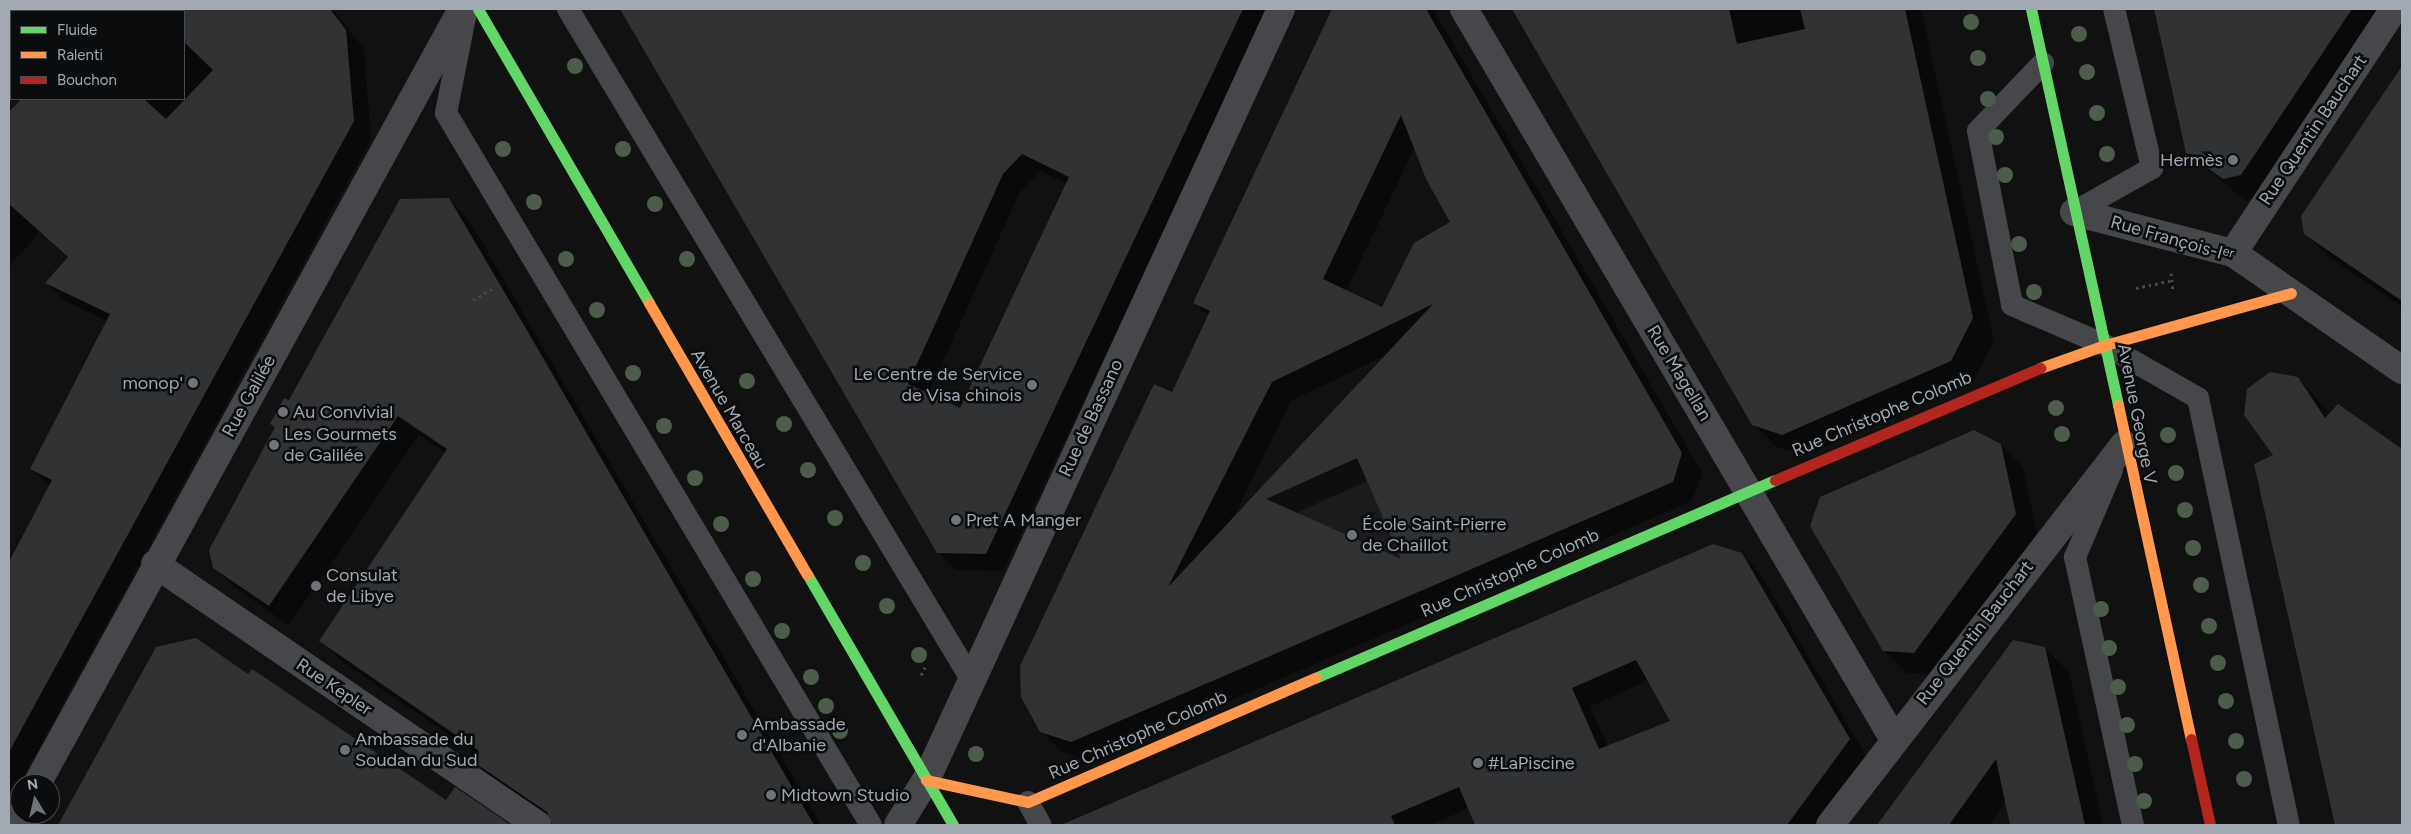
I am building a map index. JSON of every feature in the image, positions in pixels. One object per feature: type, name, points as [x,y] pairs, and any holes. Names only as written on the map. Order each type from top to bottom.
[{"type":"street","name":"Rue Galilée","points":[[42,774],[155,564],[462,9]]},
{"type":"street","name":"Avenue Marceau","points":[[478,9],[953,825]]},
{"type":"street","name":"Rue de Bassano","points":[[898,825],[926,780],[971,678],[1281,9]]},
{"type":"street","name":"Rue Magellan","points":[[1464,9],[1749,489],[1893,738]]},
{"type":"street","name":"Avenue George V","points":[[2031,9],[2074,212],[2105,345],[2124,444],[2210,825]]},
{"type":"street","name":"Rue Quentin Bauchart","points":[[2233,253],[2394,9]]},
{"type":"street","name":"Rue François-Iᵉʳ","points":[[2074,212],[2233,253],[2402,370]]},
{"type":"street","points":[[2105,345],[2291,293]]},
{"type":"street","name":"Rue Christophe Colomb","points":[[1028,802],[1749,489],[2006,381],[2105,345]]},
{"type":"street","name":"Rue Quentin Bauchart","points":[[1830,825],[1893,738],[2124,444]]},
{"type":"street","name":"Rue Kepler","points":[[155,564],[538,825]]},
{"type":"street","points":[[926,780],[1028,802]]},
{"type":"lane","points":[[466,9],[446,113],[871,825]]},
{"type":"lane","points":[[568,9],[971,678]]},
{"type":"lane","points":[[2074,212],[2152,168],[2114,9]]},
{"type":"lane","points":[[2043,63],[1978,131],[2012,305],[2105,345],[2198,398],[2289,825]]},
{"type":"lane","points":[[2124,444],[2074,557],[2133,825]]},
{"type":"lane","points":[[1028,802],[1041,825]]},
{"type":"path","points":[[2172,268],[2170,281],[2177,298]]},
{"type":"path","points":[[2136,288],[2170,281]]},
{"type":"path","points":[[473,300],[492,289]]},
{"type":"shaded area","name":"École Saint-Pierre de Chaillot","points":[[1360,381],[1444,581],[1322,633],[1259,489]]},
{"type":"building","points":[[330,9],[346,30],[354,121],[9,752],[9,562],[52,480],[30,469],[110,314],[45,283],[68,257],[9,204],[9,112],[20,100],[145,100],[166,119],[213,70],[185,43],[184,10]]},
{"type":"building","points":[[620,9],[1243,9],[986,554],[937,553]],"holes":[[[1022,154],[1069,177],[960,408],[908,384],[1003,174]]]},
{"type":"building","points":[[1332,9],[1426,9],[1682,453],[1673,482],[1071,742],[1040,732],[1021,697],[1020,666],[1154,384],[1172,392],[1210,311],[1193,303]],"holes":[[[1401,115],[1426,179],[1450,222],[1414,243],[1382,307],[1323,279]],[[1433,304],[1169,585],[1272,382]],[[1357,458],[1401,559],[1266,499]]]},
{"type":"building","points":[[1512,9],[1729,9],[1737,44],[1805,29],[1800,9],[1905,9],[1973,318],[1951,361],[1782,435],[1752,425]]},
{"type":"building","points":[[2154,9],[2352,9],[2241,175],[2223,179],[2186,153]]},
{"type":"building","points":[[2402,66],[2402,301],[2304,234],[2301,216]]},
{"type":"building","points":[[449,198],[814,825],[553,825],[547,812],[472,761],[479,751],[319,641],[447,449],[398,416],[269,606],[213,568],[209,550],[275,427],[270,424],[284,398],[289,400],[400,199]]},
{"type":"building","points":[[2270,372],[2298,377],[2325,418],[2338,404],[2402,449],[2402,825],[2335,825],[2254,464],[2273,455],[2244,415],[2247,389]]},
{"type":"building","points":[[1974,430],[2001,444],[2016,514],[1914,653],[1883,651],[1810,526],[1820,497]]},
{"type":"building","points":[[1713,544],[1742,553],[1850,739],[1787,825],[1475,825],[1459,787],[1391,816],[1395,825],[1061,825]],"holes":[[[1636,660],[1670,721],[1599,749],[1572,688]]]},
{"type":"building","points":[[196,638],[248,674],[252,669],[446,800],[455,787],[511,825],[58,825],[156,647]]},
{"type":"building","points":[[2013,640],[2045,647],[2085,825],[2010,825],[1996,759],[1949,825],[1877,825]]},
{"type":"traffic: fast","points":[[478,9],[649,303]]},
{"type":"traffic: fast","points":[[2031,9],[2118,405]]},
{"type":"traffic: fast","points":[[1315,678],[1775,480]]},
{"type":"traffic: fast","points":[[807,574],[953,825]]},
{"type":"traffic: slow","points":[[2040,368],[2105,345],[2291,293]]},
{"type":"traffic: slow","points":[[649,303],[807,574]]},
{"type":"traffic: slow","points":[[2118,405],[2191,739]]},
{"type":"traffic: slow","points":[[926,780],[1028,802],[1315,678]]},
{"type":"traffic: jam","points":[[1775,480],[2040,368]]},
{"type":"traffic: jam","points":[[2191,739],[2210,825]]},
{"type":"place","name":"Hermès","points":[[2233,160]]},
{"type":"place","name":"monop'","points":[[193,383]]},
{"type":"place","name":"Le Centre de Service de Visa chinois","points":[[1032,385]]},
{"type":"place","name":"Au Convivial","points":[[283,412]]},
{"type":"place","name":"Les Gourmets de Galilée","points":[[274,445]]},
{"type":"place","name":"Pret A Manger","points":[[956,520]]},
{"type":"place","name":"École Saint-Pierre de Chaillot","points":[[1352,535]]},
{"type":"place","name":"Consulat de Libye","points":[[316,586]]},
{"type":"place","name":"Ambassade d'Albanie","points":[[742,735]]},
{"type":"place","name":"Ambassade du Soudan du Sud","points":[[345,750]]},
{"type":"place","name":"#LaPiscine","points":[[1478,763]]},
{"type":"place","name":"Midtown Studio","points":[[771,795]]}]
